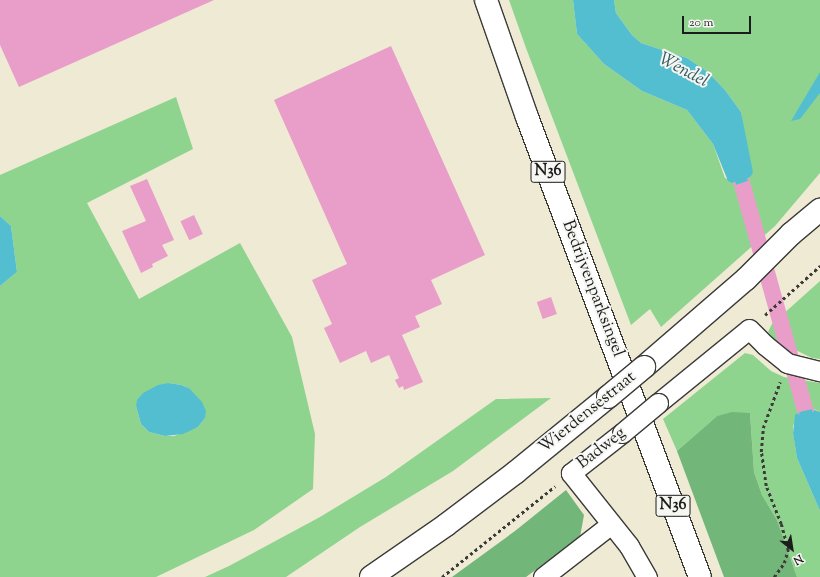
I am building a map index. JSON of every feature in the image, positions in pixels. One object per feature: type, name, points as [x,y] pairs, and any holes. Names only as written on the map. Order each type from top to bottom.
[{"type":"main road","name":"Bedrijvenparksingel","points":[[486,0],[533,132],[700,577]]},
{"type":"main road","name":"Wierdensestraat","points":[[791,234],[820,195]]},
{"type":"main road","name":"Wierdensestraat","points":[[371,577],[446,525],[516,472],[608,397],[746,279],[791,234],[820,210]]},
{"type":"street","points":[[748,329],[765,346],[788,363],[820,371]]},
{"type":"street","name":"Badweg","points":[[647,577],[629,546],[571,473],[748,329]]},
{"type":"street","points":[[543,577],[611,524]]},
{"type":"path","points":[[748,329],[820,266]]},
{"type":"path","points":[[774,577],[784,562],[788,550],[784,531],[766,486],[761,452],[763,428],[788,363]]},
{"type":"path","points":[[442,577],[571,473]]},
{"type":"green space","points":[[509,0],[573,0],[577,34],[604,64],[642,91],[687,110],[713,144],[725,178],[735,182],[736,184],[748,181],[741,112],[725,90],[708,72],[687,58],[641,43],[632,35],[616,13],[614,0],[820,0],[820,173],[775,226],[661,327],[650,309],[631,325]]},
{"type":"green space","points":[[176,97],[193,149],[87,203],[139,299],[240,243],[292,337],[315,434],[313,489],[254,530],[156,577],[0,577],[0,286],[17,272],[11,226],[0,216],[0,175]],"holes":[[[169,383],[189,388],[205,418],[198,427],[174,436],[165,436],[149,432],[141,424],[136,406]]]},
{"type":"green space","points":[[820,281],[820,359],[812,358],[775,340],[768,332],[772,324]]},
{"type":"green space","points":[[745,353],[753,355],[771,371],[784,377],[820,383],[820,412],[814,409],[814,411],[800,413],[793,426],[793,432],[797,458],[820,511],[820,577],[797,577],[777,520],[762,495],[754,472],[750,413],[717,416],[677,451],[663,419]]},
{"type":"green space","points":[[551,398],[453,471],[360,527],[286,577],[205,577],[229,566],[320,517],[386,477],[496,399]]},
{"type":"green space","points":[[732,412],[750,413],[754,472],[762,495],[777,520],[797,577],[724,577],[677,451],[717,416]]},
{"type":"green space","points":[[566,490],[584,515],[580,537],[526,577],[452,577],[515,531]]},
{"type":"water","name":"Wendel","points":[[573,0],[614,0],[616,13],[632,35],[641,43],[687,58],[708,72],[725,90],[741,112],[753,172],[748,178],[748,181],[736,185],[735,182],[732,183],[728,181],[713,144],[687,110],[642,91],[604,64],[577,34]]},
{"type":"water","points":[[820,72],[820,93],[800,119],[791,121]]},
{"type":"water","points":[[0,216],[11,226],[17,272],[0,286]]},
{"type":"water","points":[[169,383],[189,388],[202,402],[206,411],[205,418],[198,427],[183,434],[165,436],[149,432],[141,424],[136,406],[137,400],[143,393],[158,385]]},
{"type":"water","points":[[812,409],[820,412],[820,511],[797,458],[793,433],[795,415],[797,413],[800,415],[799,412]]},
{"type":"building","points":[[0,0],[214,0],[19,87],[0,45]]},
{"type":"building","points":[[391,46],[485,255],[431,280],[442,304],[415,316],[420,327],[402,335],[423,382],[404,390],[403,386],[399,388],[395,380],[399,378],[389,355],[371,363],[366,351],[340,363],[324,328],[332,324],[312,280],[347,264],[274,100]]},
{"type":"building","points":[[747,178],[749,178],[814,411],[812,412],[812,409],[799,412],[798,415],[733,182],[735,182],[736,185],[748,181]]},
{"type":"building","points":[[147,179],[174,240],[162,245],[168,256],[152,264],[153,267],[141,273],[122,231],[146,221],[130,186]]},
{"type":"building","points":[[194,215],[203,234],[189,240],[180,221]]},
{"type":"building","points":[[551,297],[557,314],[543,319],[537,302]]}]
